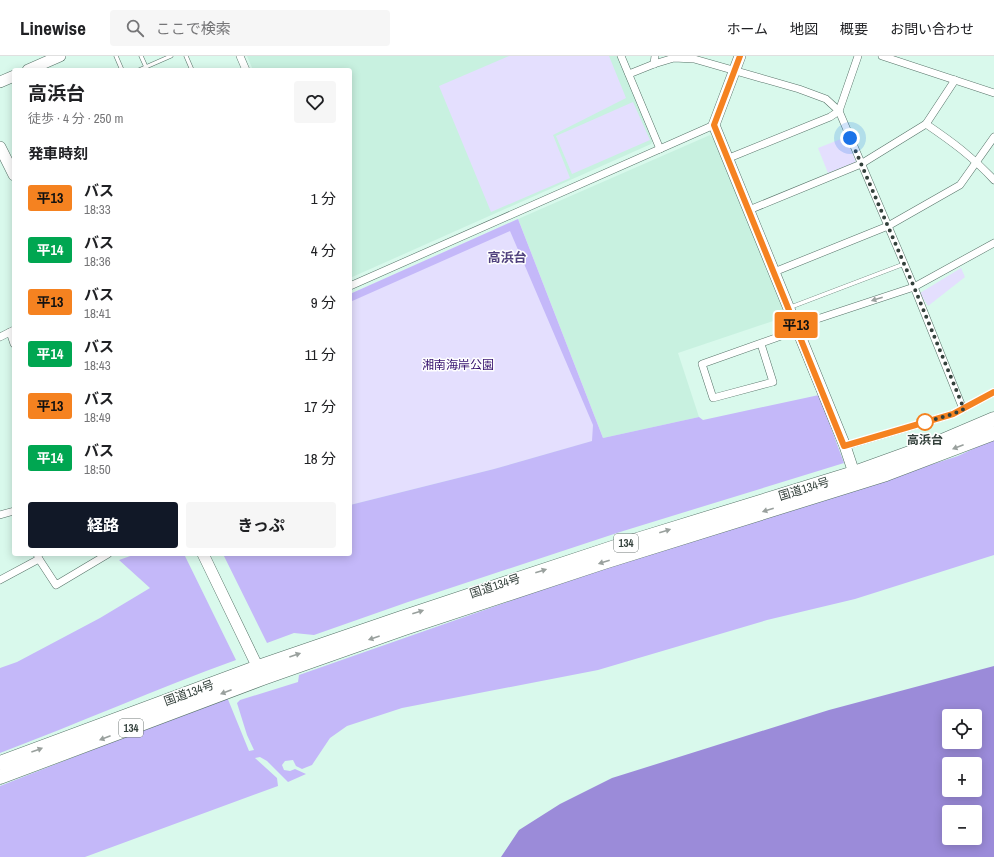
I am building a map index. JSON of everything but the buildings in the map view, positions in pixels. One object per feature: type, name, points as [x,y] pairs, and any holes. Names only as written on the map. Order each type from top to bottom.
[{"type":"highway","name":"国道134号","points":[[0,777],[409,615],[591,554],[854,473],[940,442],[994,420]]},
{"type":"highway","name":"国道134号","points":[[0,763],[260,673],[405,628],[597,564],[886,474],[994,433]]},
{"type":"street","points":[[240,56],[245,68]]},
{"type":"street","points":[[621,56],[660,149]]},
{"type":"street","points":[[654,64],[655,56]]},
{"type":"street","points":[[740,56],[714,125],[797,328],[854,473]]},
{"type":"street","points":[[728,158],[830,117],[839,111],[858,56]]},
{"type":"street","points":[[882,56],[994,93]]},
{"type":"street","points":[[32,68],[54,57]]},
{"type":"street","points":[[629,74],[674,58],[694,59],[799,89],[826,99],[839,111],[964,409]]},
{"type":"street","points":[[0,82],[12,77]]},
{"type":"street","points":[[749,210],[861,164],[926,124],[955,80]]},
{"type":"street","points":[[926,124],[977,162],[994,180]]},
{"type":"street","points":[[352,285],[714,125]]},
{"type":"street","points":[[774,272],[888,226],[960,185],[994,137]]},
{"type":"street","points":[[0,147],[12,171]]},
{"type":"street","points":[[760,344],[773,382],[713,398],[702,364],[760,344],[797,328],[914,287],[994,243]]},
{"type":"street","points":[[0,337],[12,331]]},
{"type":"street","points":[[844,446],[953,414],[994,392]]},
{"type":"street","points":[[0,506],[1,515],[12,512]]},
{"type":"street","points":[[0,580],[38,557],[56,585],[105,556]]},
{"type":"street","points":[[204,556],[260,673]]},
{"type":"lane","points":[[116,56],[121,68]]},
{"type":"lane","points":[[141,56],[146,67],[168,57]]},
{"type":"lane","points":[[186,56],[191,68]]},
{"type":"lane","points":[[788,308],[904,264]]},
{"type":"shaded area","points":[[247,56],[618,56],[653,141],[651,144],[352,277],[352,68],[252,68]]},
{"type":"shaded area","points":[[710,135],[713,138],[788,316],[678,353],[699,417],[603,438],[518,219]]},
{"type":"shaded area","points":[[518,219],[603,438],[699,417],[703,420],[819,395],[844,463],[620,532],[408,602],[314,635],[294,633],[267,643],[224,556],[352,556],[352,504],[494,469],[592,441],[593,425],[510,231],[352,301],[352,293]]},
{"type":"shaded area","points":[[994,439],[994,555],[855,599],[767,620],[598,670],[402,708],[347,726],[330,738],[312,765],[302,769],[296,766],[293,760],[285,761],[282,765],[284,770],[290,771],[295,769],[306,774],[288,782],[267,761],[260,757],[255,758],[277,778],[278,786],[85,857],[0,857],[0,786],[227,697],[249,751],[254,750],[247,735],[237,703],[240,700],[298,682],[299,675],[513,600],[519,590],[815,502],[958,456]]},
{"type":"shaded area","points":[[130,556],[185,556],[236,660],[0,753],[0,668],[17,662],[100,618],[150,588],[119,560]]},
{"type":"shaded area","points":[[994,666],[994,857],[501,857],[519,830],[560,804],[612,778],[829,710]]},
{"type":"green space","points":[[509,56],[609,56],[626,98],[553,135],[570,178],[491,212],[439,86]]},
{"type":"green space","points":[[633,102],[650,140],[572,174],[556,136]]},
{"type":"green space","points":[[846,137],[856,162],[828,173],[818,148]]},
{"type":"green space","name":"湘南海岸公園","points":[[518,219],[603,438],[494,469],[352,504],[352,293]]},
{"type":"green space","points":[[961,268],[965,277],[928,306],[920,293]]},
{"type":"bus line","name":"平13","points":[[740,56],[714,125],[844,446],[953,414],[994,392]]},
{"type":"place","name":"高浜台","points":[[925,422]]},
{"type":"district","name":"高浜台","points":[[507,257]]},
{"type":"route","points":[[850,138],[914,287],[964,409],[953,414],[925,422]]}]
